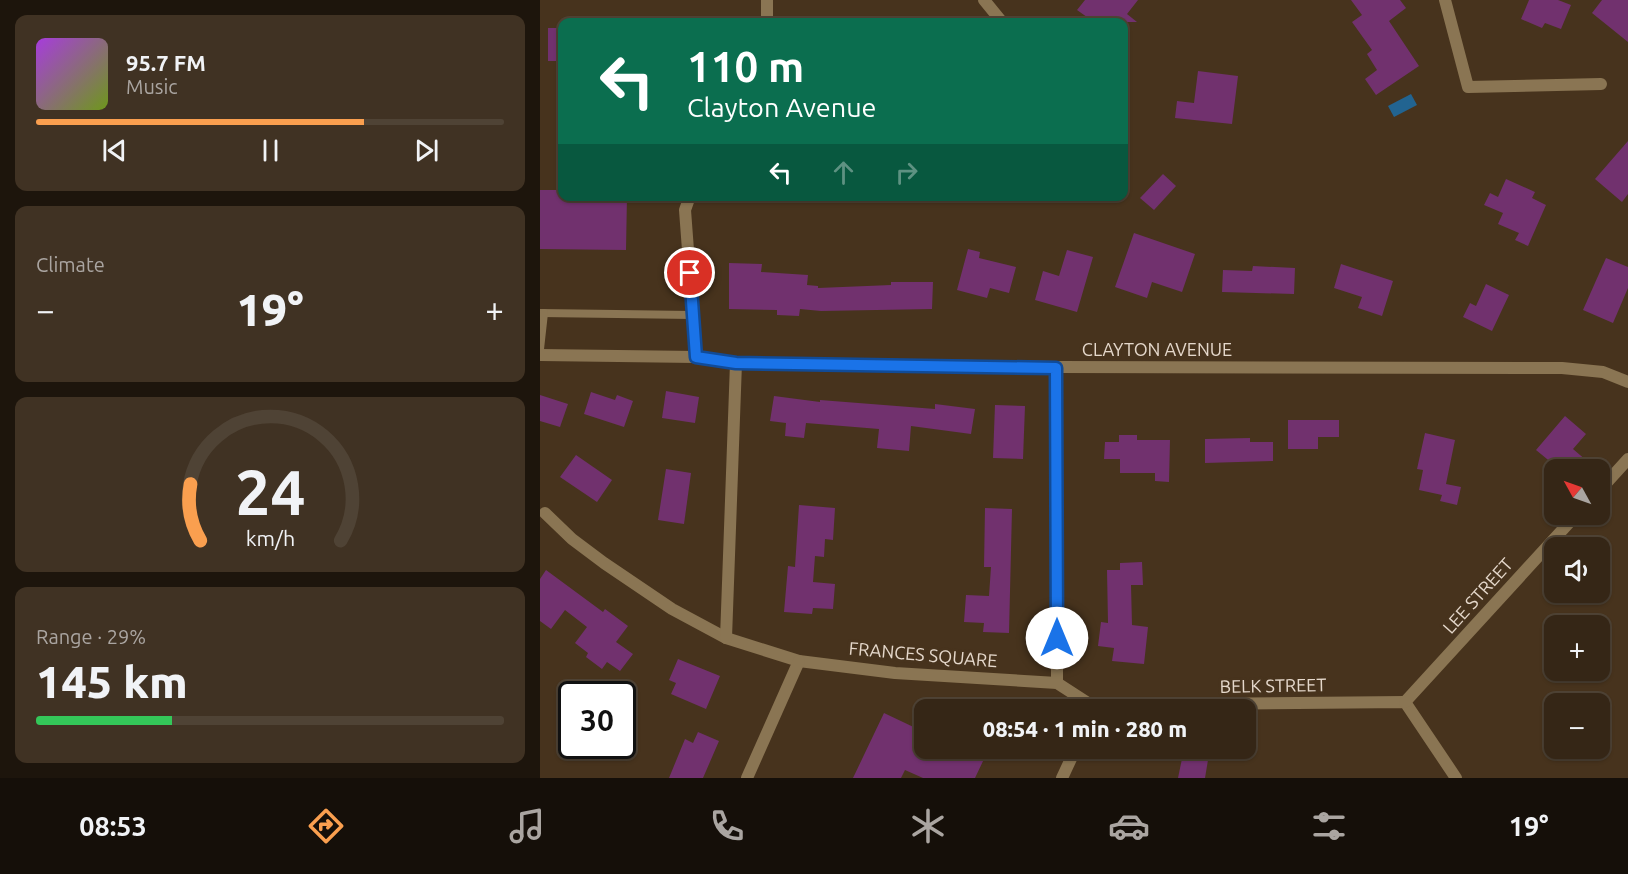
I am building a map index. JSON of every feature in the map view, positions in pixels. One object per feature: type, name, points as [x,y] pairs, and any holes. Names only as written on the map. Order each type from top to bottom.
[{"type":"street","points":[[766,18],[767,0]]},
{"type":"street","points":[[984,0],[999,18]]},
{"type":"street","points":[[1445,0],[1468,87],[1601,84]]},
{"type":"street","points":[[688,201],[685,210],[696,357]]},
{"type":"street","name":"CLAYTON AVENUE","points":[[540,355],[696,357],[736,363],[1056,368],[1562,368],[1603,372],[1628,382]]},
{"type":"street","points":[[726,638],[736,363]]},
{"type":"street","points":[[1056,368],[1057,683]]},
{"type":"street","points":[[1610,479],[1628,459]]},
{"type":"street","name":"FRANCES SQUARE","points":[[545,513],[572,539],[604,563],[672,609],[726,638],[799,661],[895,673],[1057,683]]},
{"type":"street","name":"LEE STREET","points":[[1405,702],[1567,525]]},
{"type":"street","points":[[747,778],[799,661]]},
{"type":"street","name":"BELK STREET","points":[[1057,683],[1079,699]]},
{"type":"street","points":[[1405,702],[1456,778]]},
{"type":"street","name":"BELK STREET","points":[[1256,704],[1405,702]]},
{"type":"street","points":[[1062,778],[1071,759]]},
{"type":"lane","points":[[540,350],[542,313],[693,315]]},
{"type":"water","points":[[1411,94],[1417,105],[1394,117],[1388,106]]},
{"type":"building","points":[[1085,0],[1138,0],[1127,14],[1137,22],[1128,22],[1128,18],[1088,18],[1077,10]]},
{"type":"building","points":[[1351,0],[1400,0],[1406,8],[1389,21],[1419,66],[1376,95],[1365,79],[1377,70],[1367,54],[1372,50],[1352,22],[1362,15]]},
{"type":"building","points":[[1529,0],[1558,0],[1571,5],[1561,29],[1545,23],[1542,28],[1521,19]]},
{"type":"building","points":[[1602,0],[1628,0],[1628,42],[1592,13]]},
{"type":"building","points":[[548,28],[558,28],[558,61],[548,61]]},
{"type":"building","points":[[1198,71],[1238,76],[1232,124],[1175,118],[1177,101],[1194,103]]},
{"type":"building","points":[[1628,141],[1628,194],[1622,202],[1595,179]]},
{"type":"building","points":[[1163,174],[1176,186],[1154,210],[1140,198]]},
{"type":"building","points":[[1506,179],[1535,192],[1532,198],[1546,205],[1528,246],[1515,240],[1519,233],[1498,224],[1503,213],[1484,205],[1490,193],[1498,197]]},
{"type":"building","points":[[540,190],[558,190],[558,201],[627,201],[626,250],[540,249]]},
{"type":"building","points":[[1134,233],[1195,254],[1182,292],[1152,282],[1147,298],[1115,287]]},
{"type":"building","points":[[968,249],[980,252],[979,258],[1016,267],[1009,293],[990,288],[987,298],[957,290]]},
{"type":"building","points":[[1067,250],[1093,257],[1077,312],[1035,300],[1043,271],[1059,276]]},
{"type":"building","points":[[1606,258],[1628,267],[1628,288],[1613,323],[1583,310]]},
{"type":"building","points":[[729,263],[762,264],[761,272],[808,275],[807,285],[818,286],[818,288],[891,285],[891,282],[933,282],[932,309],[821,311],[800,309],[799,316],[777,315],[777,310],[729,309]]},
{"type":"building","points":[[1341,264],[1393,281],[1382,316],[1358,308],[1362,297],[1334,288]]},
{"type":"building","points":[[1253,266],[1295,268],[1294,294],[1222,292],[1223,270],[1252,271]]},
{"type":"building","points":[[1486,284],[1509,295],[1492,331],[1463,317],[1470,303],[1476,306]]},
{"type":"building","points":[[666,391],[699,397],[695,423],[662,418]]},
{"type":"building","points":[[591,392],[615,400],[617,395],[633,401],[624,427],[584,414]]},
{"type":"building","points":[[540,395],[568,404],[560,427],[540,421]]},
{"type":"building","points":[[774,396],[820,402],[820,400],[935,409],[935,404],[975,409],[971,434],[911,426],[909,451],[877,448],[879,429],[806,423],[804,438],[785,436],[786,423],[770,421]]},
{"type":"building","points":[[995,405],[1025,406],[1023,459],[993,458]]},
{"type":"building","points":[[1565,416],[1586,434],[1573,449],[1585,459],[1547,459],[1536,450]]},
{"type":"building","points":[[1288,420],[1339,420],[1339,437],[1318,437],[1318,449],[1288,449]]},
{"type":"building","points":[[1425,433],[1455,440],[1446,484],[1461,487],[1457,505],[1440,501],[1442,495],[1419,490],[1423,470],[1417,469]]},
{"type":"building","points":[[1119,435],[1137,435],[1137,440],[1170,440],[1169,482],[1155,481],[1155,473],[1120,473],[1120,459],[1104,459],[1105,442],[1119,442]]},
{"type":"building","points":[[1250,438],[1250,442],[1273,442],[1273,461],[1205,463],[1205,439]]},
{"type":"building","points":[[576,455],[612,480],[597,502],[560,477]]},
{"type":"building","points":[[666,469],[691,473],[684,524],[658,520]]},
{"type":"building","points":[[799,505],[835,508],[833,540],[825,539],[824,557],[815,556],[813,582],[835,584],[833,609],[813,608],[812,614],[784,612],[788,566],[795,567]]},
{"type":"building","points":[[985,508],[1012,509],[1009,633],[983,632],[984,623],[964,622],[966,595],[989,596],[991,567],[984,567]]},
{"type":"building","points":[[1142,562],[1143,585],[1131,585],[1132,625],[1148,627],[1144,664],[1112,661],[1114,648],[1098,646],[1101,622],[1108,623],[1107,570],[1120,570],[1120,563]]},
{"type":"building","points":[[546,570],[603,612],[605,609],[628,626],[616,642],[633,654],[620,671],[607,662],[602,669],[586,657],[588,653],[575,643],[587,627],[565,610],[551,629],[540,621],[540,579]]},
{"type":"building","points":[[678,659],[720,676],[706,709],[671,694],[676,683],[669,680]]},
{"type":"building","points":[[884,713],[914,727],[914,759],[984,759],[975,778],[923,778],[905,770],[901,778],[853,778]]},
{"type":"building","points":[[698,732],[719,741],[703,778],[669,778],[685,739],[693,743]]},
{"type":"building","points":[[1182,759],[1208,759],[1205,778],[1178,778]]},
{"type":"route","points":[[690,273],[696,357],[736,363],[1056,368],[1057,638]]}]
